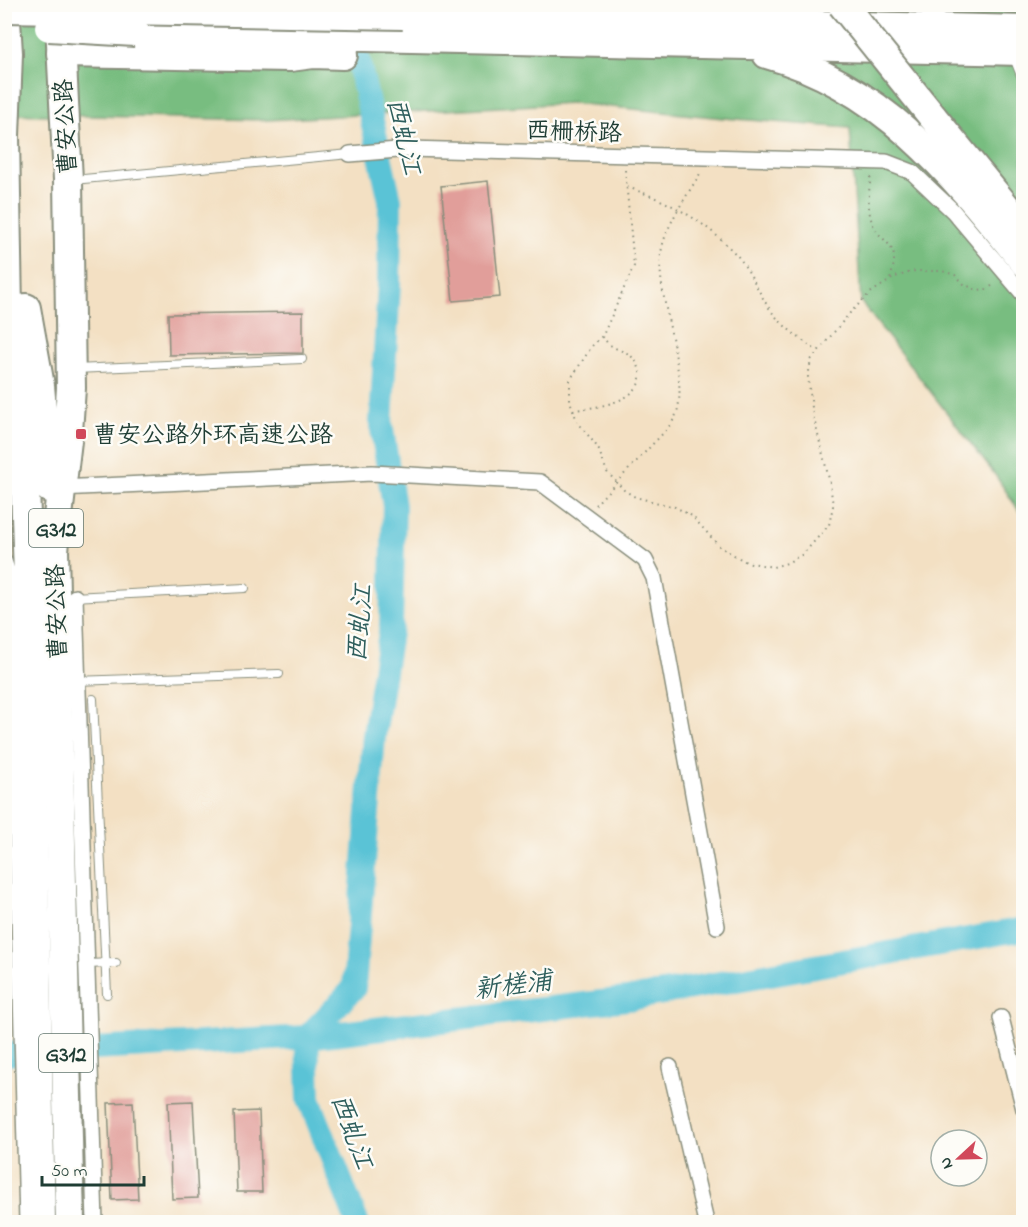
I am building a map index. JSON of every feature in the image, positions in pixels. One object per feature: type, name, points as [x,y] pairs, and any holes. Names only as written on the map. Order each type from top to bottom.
[{"type":"highway","points":[[15,4],[7,29],[25,305],[40,386],[54,550]]},
{"type":"highway","points":[[7,29],[27,4]]},
{"type":"highway","points":[[44,4],[46,23],[61,53],[290,57],[404,36],[728,44],[1020,44]]},
{"type":"highway","name":"曹安公路","points":[[37,681],[66,597],[54,550],[68,432],[71,369],[68,180],[59,4]]},
{"type":"highway","points":[[842,4],[1023,229]]},
{"type":"highway","points":[[7,29],[1020,44]]},
{"type":"highway","name":"曹安公路","points":[[7,29],[5,136],[11,413],[24,438],[37,681],[39,800],[29,1006],[31,1103]]},
{"type":"highway","points":[[728,44],[800,65],[844,85],[891,117],[937,159],[1015,269]]},
{"type":"highway","name":"曹安公路","points":[[39,800],[75,964],[80,1101]]},
{"type":"highway","name":"G312","points":[[70,1222],[80,1101]]},
{"type":"highway","name":"G312","points":[[31,1103],[41,1222]]},
{"type":"street","name":"西栅桥路","points":[[350,154],[409,149],[886,162],[912,172],[1015,269],[1023,295]]},
{"type":"street","points":[[4,384],[11,413],[9,444],[4,457]]},
{"type":"street","points":[[60,488],[372,473],[540,482],[645,560],[654,578],[717,926]]},
{"type":"street","points":[[4,561],[37,681],[39,800]]},
{"type":"street","points":[[1001,1017],[1023,1110]]},
{"type":"street","points":[[670,1067],[706,1222]]},
{"type":"street","points":[[80,1101],[95,1222]]},
{"type":"street","points":[[27,1222],[31,1103]]},
{"type":"lane","points":[[1020,44],[1023,83]]},
{"type":"lane","name":"西栅桥路","points":[[68,180],[350,154]]},
{"type":"lane","points":[[71,369],[302,359]]},
{"type":"lane","points":[[66,597],[245,588]]},
{"type":"lane","points":[[37,681],[279,674]]},
{"type":"lane","points":[[93,699],[106,993]]},
{"type":"lane","points":[[39,800],[98,801]]},
{"type":"lane","points":[[75,964],[116,963]]},
{"type":"path","points":[[624,155],[634,266],[602,337],[591,346],[570,380],[570,401],[582,428],[598,448],[607,472],[617,482],[635,497],[675,507],[692,516],[720,547],[746,562],[773,567],[787,562],[802,554],[829,525],[833,506],[830,483],[813,415],[808,377],[811,360],[870,293],[890,280],[915,271],[942,271],[955,275],[964,284],[974,289],[985,290],[1015,269]]},
{"type":"path","points":[[585,516],[675,417],[679,380],[661,274],[661,254],[667,233],[709,157]]},
{"type":"path","points":[[874,162],[869,187],[869,203],[876,231],[893,252],[894,260],[890,280]]},
{"type":"path","points":[[627,187],[696,218],[744,263],[774,315],[798,338],[818,351]]},
{"type":"path","points":[[573,410],[594,408],[625,398],[637,388],[640,381],[640,372],[631,355],[613,347],[602,337]]},
{"type":"green space","points":[[5,5],[1023,5],[1023,517],[996,476],[861,302],[850,128],[572,103],[267,120],[5,114]]},
{"type":"building","points":[[488,181],[500,297],[453,301],[441,186]]},
{"type":"building","points":[[303,312],[303,353],[169,355],[168,314]]},
{"type":"building","points":[[193,1101],[198,1198],[172,1199],[168,1102]]},
{"type":"building","points":[[133,1102],[138,1199],[112,1200],[108,1103]]},
{"type":"building","points":[[259,1111],[262,1192],[237,1192],[234,1112]]},
{"type":"waterway","name":"西虬江","points":[[349,19],[390,200],[389,284],[381,423],[394,506],[391,626],[374,736],[354,988],[307,1037],[309,1099],[357,1222]]},
{"type":"waterway","name":"新槎浦","points":[[4,1054],[307,1037],[635,998],[1024,929]]},
{"type":"place","name":"曹安公路外环高速公路","points":[[81,434]]}]
